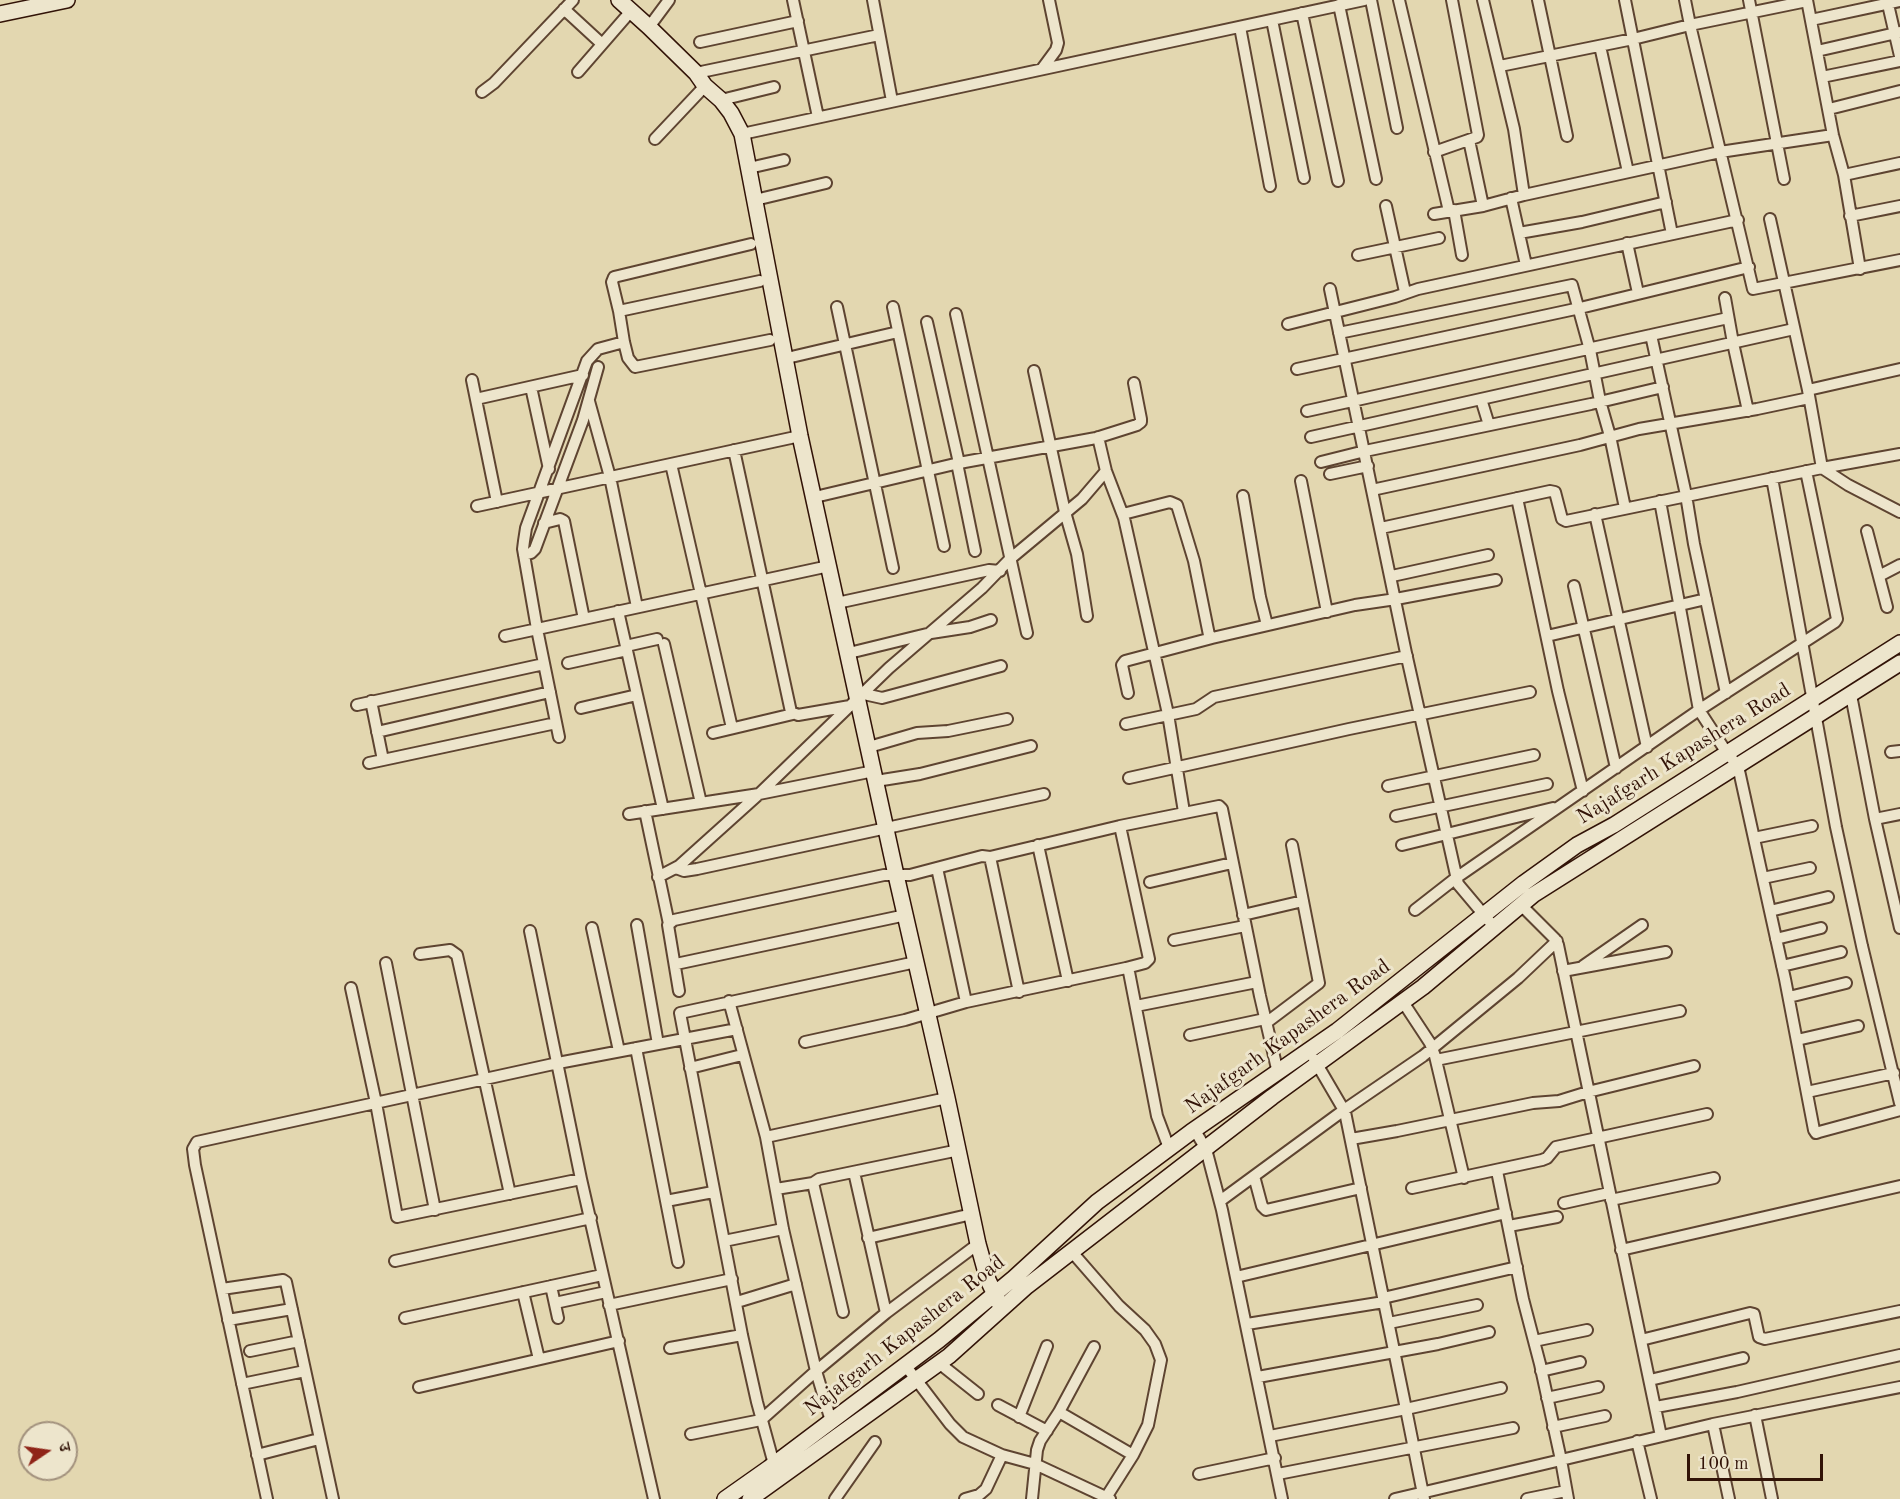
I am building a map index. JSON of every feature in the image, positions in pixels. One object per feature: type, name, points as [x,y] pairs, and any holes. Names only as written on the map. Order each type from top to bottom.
[{"type":"main road","points":[[0,14],[25,5],[66,0]]},
{"type":"main road","points":[[619,0],[721,100],[742,134],[787,358],[800,436],[815,496],[886,829],[978,1244],[998,1302]]},
{"type":"main road","name":"Najafgarh Kapashera Road","points":[[725,1499],[774,1479],[831,1420],[905,1365],[1072,1252],[1272,1097],[1403,1002],[1495,928],[1577,845],[1614,825],[1900,643]]},
{"type":"main road","name":"Najafgarh Kapashera Road","points":[[750,1499],[774,1479],[939,1363],[1096,1202],[1194,1129],[1308,1052],[1484,916],[1526,895],[1738,766],[1900,663]]},
{"type":"street","points":[[482,92],[494,83],[573,0]]},
{"type":"street","points":[[649,27],[669,0]]},
{"type":"street","points":[[793,0],[818,117]]},
{"type":"street","points":[[873,0],[892,101]]},
{"type":"street","points":[[1042,69],[1056,50],[1058,43],[1049,0]]},
{"type":"street","points":[[742,134],[1364,0]]},
{"type":"street","points":[[1371,0],[1397,128]]},
{"type":"street","points":[[1399,0],[1434,152],[1462,255]]},
{"type":"street","points":[[1434,152],[1477,137],[1478,131],[1452,0]]},
{"type":"street","points":[[1483,0],[1514,129],[1524,195]]},
{"type":"street","points":[[1538,0],[1567,136]]},
{"type":"street","points":[[1625,0],[1672,234]]},
{"type":"street","points":[[1685,0],[1753,289],[1900,260]]},
{"type":"street","points":[[1749,0],[1784,179]]},
{"type":"street","points":[[1500,66],[1807,1],[1833,135],[1844,175],[1860,269]]},
{"type":"street","points":[[1811,20],[1900,1]]},
{"type":"street","points":[[1888,2],[1898,32],[1900,56]]},
{"type":"street","points":[[1339,5],[1376,179]]},
{"type":"street","points":[[564,9],[602,44]]},
{"type":"street","points":[[578,72],[631,11]]},
{"type":"street","points":[[1302,13],[1338,181]]},
{"type":"street","points":[[1272,20],[1304,178]]},
{"type":"street","points":[[700,42],[798,21]]},
{"type":"street","points":[[1240,27],[1270,186]]},
{"type":"street","points":[[1817,51],[1898,32]]},
{"type":"street","points":[[655,139],[700,80],[804,50],[879,35]]},
{"type":"street","points":[[1600,46],[1628,172]]},
{"type":"street","points":[[1822,77],[1900,61]]},
{"type":"street","points":[[721,100],[774,87]]},
{"type":"street","points":[[1828,109],[1900,91]]},
{"type":"street","points":[[1434,214],[1483,206],[1659,164],[1720,152],[1833,135]]},
{"type":"street","points":[[1469,140],[1483,206]]},
{"type":"street","points":[[748,168],[784,160]]},
{"type":"street","points":[[1844,175],[1900,163]]},
{"type":"street","points":[[755,200],[826,183]]},
{"type":"street","points":[[1511,198],[1527,265]]},
{"type":"street","points":[[1519,232],[1582,222],[1666,202]]},
{"type":"street","points":[[1386,206],[1405,292]]},
{"type":"street","points":[[1850,216],[1900,206]]},
{"type":"street","points":[[1770,219],[1822,468],[1848,485],[1900,512]]},
{"type":"street","points":[[1288,324],[1395,297],[1405,292],[1738,220]]},
{"type":"street","points":[[1358,255],[1439,238]]},
{"type":"street","points":[[1627,243],[1638,293]]},
{"type":"street","points":[[751,244],[618,275],[612,282],[628,358],[635,368],[770,340]]},
{"type":"street","points":[[1297,369],[1580,308],[1749,267]]},
{"type":"street","points":[[619,311],[760,281]]},
{"type":"street","points":[[1340,333],[1571,284],[1574,286],[1580,308],[1625,508]]},
{"type":"street","points":[[1330,289],[1456,878],[1458,884],[1495,928]]},
{"type":"street","points":[[1725,298],[1732,343],[1748,411]]},
{"type":"street","points":[[837,307],[893,568]]},
{"type":"street","points":[[893,307],[944,546]]},
{"type":"street","points":[[956,314],[1027,633]]},
{"type":"street","points":[[1307,411],[1728,318]]},
{"type":"street","points":[[927,322],[959,463],[958,468],[975,550]]},
{"type":"street","points":[[1311,436],[1794,329]]},
{"type":"street","points":[[787,358],[898,332]]},
{"type":"street","points":[[1651,335],[1726,693]]},
{"type":"street","points":[[559,736],[524,555],[526,528],[587,361],[598,348],[624,342]]},
{"type":"street","points":[[524,555],[533,552],[589,401],[598,367]]},
{"type":"street","points":[[1372,490],[1670,423],[1748,411],[1900,370]]},
{"type":"street","points":[[1034,371],[1065,512],[1077,554],[1087,616]]},
{"type":"street","points":[[476,399],[583,375]]},
{"type":"street","points":[[472,380],[497,502]]},
{"type":"street","points":[[815,496],[959,463],[1098,437],[1141,422],[1134,383]]},
{"type":"street","points":[[531,387],[549,469]]},
{"type":"street","points":[[1321,462],[1663,387]]},
{"type":"street","points":[[1481,399],[1489,425]]},
{"type":"street","points":[[589,401],[610,477],[637,607]]},
{"type":"street","points":[[477,507],[800,436]]},
{"type":"street","points":[[1098,437],[1106,471],[1123,514],[1167,714],[1184,812]]},
{"type":"street","points":[[734,450],[764,580],[790,710],[793,714]]},
{"type":"street","points":[[1381,528],[1553,491],[1563,520],[1900,454]]},
{"type":"street","points":[[671,464],[732,728]]},
{"type":"street","points":[[1330,474],[1368,466]]},
{"type":"street","points":[[658,877],[676,868],[759,794],[1011,559],[1082,499],[1106,471]]},
{"type":"street","points":[[1415,910],[1456,878],[1699,710],[1835,622],[1806,471]]},
{"type":"street","points":[[1772,478],[1857,926],[1900,1103]]},
{"type":"street","points":[[1301,481],[1327,612]]},
{"type":"street","points":[[1243,496],[1267,625]]},
{"type":"street","points":[[1517,498],[1583,791]]},
{"type":"street","points":[[1660,501],[1699,710],[1738,766],[1789,997],[1815,1133],[1900,1110]]},
{"type":"street","points":[[1123,514],[1170,502],[1177,505],[1194,561],[1209,635],[1212,638]]},
{"type":"street","points":[[1595,514],[1647,747]]},
{"type":"street","points":[[544,523],[560,519],[564,521],[584,619]]},
{"type":"street","points":[[1867,531],[1887,607]]},
{"type":"street","points":[[1392,576],[1488,555]]},
{"type":"street","points":[[1879,576],[1900,565]]},
{"type":"street","points":[[505,636],[829,566]]},
{"type":"street","points":[[837,603],[989,570],[1000,571]]},
{"type":"street","points":[[1128,693],[1123,662],[1212,638],[1355,605],[1496,580]]},
{"type":"street","points":[[1574,586],[1616,768]]},
{"type":"street","points":[[1547,636],[1706,599]]},
{"type":"street","points":[[618,611],[663,809]]},
{"type":"street","points":[[849,653],[931,633],[970,627],[991,620]]},
{"type":"street","points":[[568,663],[660,641],[701,803]]},
{"type":"street","points":[[1126,724],[1196,709],[1214,697],[1407,656]]},
{"type":"street","points":[[357,705],[544,664]]},
{"type":"street","points":[[713,733],[858,700],[882,699],[1001,666]]},
{"type":"street","points":[[377,732],[550,692]]},
{"type":"street","points":[[1129,778],[1338,731],[1530,692]]},
{"type":"street","points":[[581,708],[637,695]]},
{"type":"street","points":[[1851,695],[1875,819],[1900,928]]},
{"type":"street","points":[[371,701],[383,760]]},
{"type":"street","points":[[869,747],[917,733],[948,731],[1007,719]]},
{"type":"street","points":[[369,763],[556,723]]},
{"type":"street","points":[[629,814],[875,776],[920,774],[1031,746]]},
{"type":"street","points":[[1388,786],[1534,755]]},
{"type":"street","points":[[1396,816],[1547,784]]},
{"type":"street","points":[[676,868],[684,871],[697,869],[1044,794]]},
{"type":"street","points":[[669,924],[674,920],[884,875],[910,875],[982,856],[1220,806],[1278,1072]]},
{"type":"street","points":[[1402,845],[1561,806]]},
{"type":"street","points":[[645,812],[669,924],[679,992]]},
{"type":"street","points":[[1875,819],[1900,814]]},
{"type":"street","points":[[805,1042],[905,1020],[966,1002],[1126,969],[1145,963],[1149,959],[1120,826]]},
{"type":"street","points":[[1754,838],[1812,826]]},
{"type":"street","points":[[1038,845],[1068,981]]},
{"type":"street","points":[[1190,1035],[1266,1021],[1319,983],[1292,845]]},
{"type":"street","points":[[990,856],[1019,992]]},
{"type":"street","points":[[1150,882],[1232,863]]},
{"type":"street","points":[[937,868],[966,1002]]},
{"type":"street","points":[[1763,878],[1810,868]]},
{"type":"street","points":[[1526,895],[1557,941],[1661,1436]]},
{"type":"street","points":[[1770,911],[1828,897]]},
{"type":"street","points":[[1174,940],[1303,901]]},
{"type":"street","points":[[676,964],[906,915]]},
{"type":"street","points":[[637,925],[658,1044]]},
{"type":"street","points":[[1580,968],[1642,925]]},
{"type":"street","points":[[592,928],[618,1051]]},
{"type":"street","points":[[1776,939],[1821,928]]},
{"type":"street","points":[[530,931],[581,1179],[654,1499]]},
{"type":"street","points":[[1220,1201],[1432,1049],[1518,978],[1557,941]]},
{"type":"street","points":[[420,954],[450,950],[457,955],[510,1194]]},
{"type":"street","points":[[1563,971],[1666,952]]},
{"type":"street","points":[[1782,966],[1841,952]]},
{"type":"street","points":[[774,1479],[713,1192],[680,1013],[729,1001],[832,982],[916,962]]},
{"type":"street","points":[[386,963],[435,1210]]},
{"type":"street","points":[[1126,969],[1129,972],[1157,1116],[1169,1148]]},
{"type":"street","points":[[1136,1006],[1257,982]]},
{"type":"street","points":[[1789,997],[1846,983]]},
{"type":"street","points":[[351,988],[376,1103],[396,1216],[399,1218],[581,1179]]},
{"type":"street","points":[[729,1001],[765,1137],[783,1229],[816,1371],[831,1420]]},
{"type":"street","points":[[1403,1002],[1432,1049],[1436,1060],[1464,1178]]},
{"type":"street","points":[[1436,1060],[1680,1011]]},
{"type":"street","points":[[1797,1040],[1858,1026]]},
{"type":"street","points":[[267,1499],[195,1165],[194,1145],[202,1140],[558,1063],[684,1041],[737,1029]]},
{"type":"street","points":[[636,1048],[678,1262]]},
{"type":"street","points":[[1308,1052],[1344,1110],[1424,1496]]},
{"type":"street","points":[[690,1068],[742,1055]]},
{"type":"street","points":[[1351,1138],[1533,1103],[1559,1101],[1694,1066]]},
{"type":"street","points":[[1807,1092],[1894,1073]]},
{"type":"street","points":[[765,1137],[947,1098]]},
{"type":"street","points":[[1412,1188],[1542,1160],[1556,1148],[1707,1114]]},
{"type":"street","points":[[1194,1129],[1206,1149],[1220,1201],[1282,1499]]},
{"type":"street","points":[[776,1189],[813,1183],[819,1179],[959,1150]]},
{"type":"street","points":[[1497,1171],[1567,1495],[1527,1499]]},
{"type":"street","points":[[854,1172],[886,1313]]},
{"type":"street","points":[[1254,1176],[1262,1206],[1266,1210],[1361,1188]]},
{"type":"street","points":[[1564,1203],[1714,1178]]},
{"type":"street","points":[[813,1183],[843,1312]]},
{"type":"street","points":[[1621,1250],[1900,1186]]},
{"type":"street","points":[[666,1201],[713,1192]]},
{"type":"street","points":[[1236,1277],[1506,1213]]},
{"type":"street","points":[[868,1239],[972,1214]]},
{"type":"street","points":[[1509,1226],[1557,1217]]},
{"type":"street","points":[[395,1262],[591,1218]]},
{"type":"street","points":[[724,1241],[783,1229]]},
{"type":"street","points":[[691,1434],[761,1420],[886,1313],[978,1244]]},
{"type":"street","points":[[905,1365],[950,1424],[963,1437],[1002,1455],[1035,1464],[1108,1498],[1148,1425],[1161,1360],[1155,1344],[1145,1330],[1119,1306],[1072,1252]]},
{"type":"street","points":[[1246,1324],[1384,1300],[1517,1267]]},
{"type":"street","points":[[405,1318],[602,1275]]},
{"type":"street","points":[[609,1305],[732,1279]]},
{"type":"street","points":[[222,1289],[285,1280],[287,1283],[333,1499]]},
{"type":"street","points":[[737,1302],[796,1284]]},
{"type":"street","points":[[551,1286],[558,1318]]},
{"type":"street","points":[[523,1292],[539,1359]]},
{"type":"street","points":[[555,1303],[606,1292]]},
{"type":"street","points":[[1389,1323],[1478,1305]]},
{"type":"street","points":[[228,1320],[292,1309]]},
{"type":"street","points":[[1641,1340],[1750,1313],[1754,1314],[1759,1337],[1765,1339],[1900,1311]]},
{"type":"street","points":[[1534,1341],[1587,1330]]},
{"type":"street","points":[[1258,1377],[1438,1344],[1490,1332]]},
{"type":"street","points":[[670,1348],[742,1335]]},
{"type":"street","points":[[250,1351],[299,1341]]},
{"type":"street","points":[[420,1387],[618,1341]]},
{"type":"street","points":[[1019,1417],[1047,1346]]},
{"type":"street","points":[[1032,1499],[1037,1450],[1094,1347]]},
{"type":"street","points":[[1656,1407],[1737,1392],[1900,1355]]},
{"type":"street","points":[[1650,1380],[1743,1358]]},
{"type":"street","points":[[1541,1371],[1580,1362]]},
{"type":"street","points":[[939,1363],[978,1394]]},
{"type":"street","points":[[242,1384],[305,1371]]},
{"type":"street","points":[[1547,1398],[1598,1387]]},
{"type":"street","points":[[1395,1499],[1424,1496],[1637,1441],[1713,1424],[1900,1387]]},
{"type":"street","points":[[1270,1436],[1501,1388]]},
{"type":"street","points":[[998,1405],[1047,1431]]},
{"type":"street","points":[[1059,1413],[1133,1455]]},
{"type":"street","points":[[1755,1415],[1772,1499]]},
{"type":"street","points":[[1553,1426],[1605,1416]]},
{"type":"street","points":[[1713,1424],[1729,1499]]},
{"type":"street","points":[[1278,1474],[1514,1428]]},
{"type":"street","points":[[257,1455],[319,1439]]},
{"type":"street","points":[[1637,1441],[1651,1499]]},
{"type":"street","points":[[836,1499],[875,1442]]},
{"type":"street","points":[[965,1499],[978,1495],[986,1489],[1002,1455]]},
{"type":"street","points":[[1199,1474],[1275,1458]]}]
